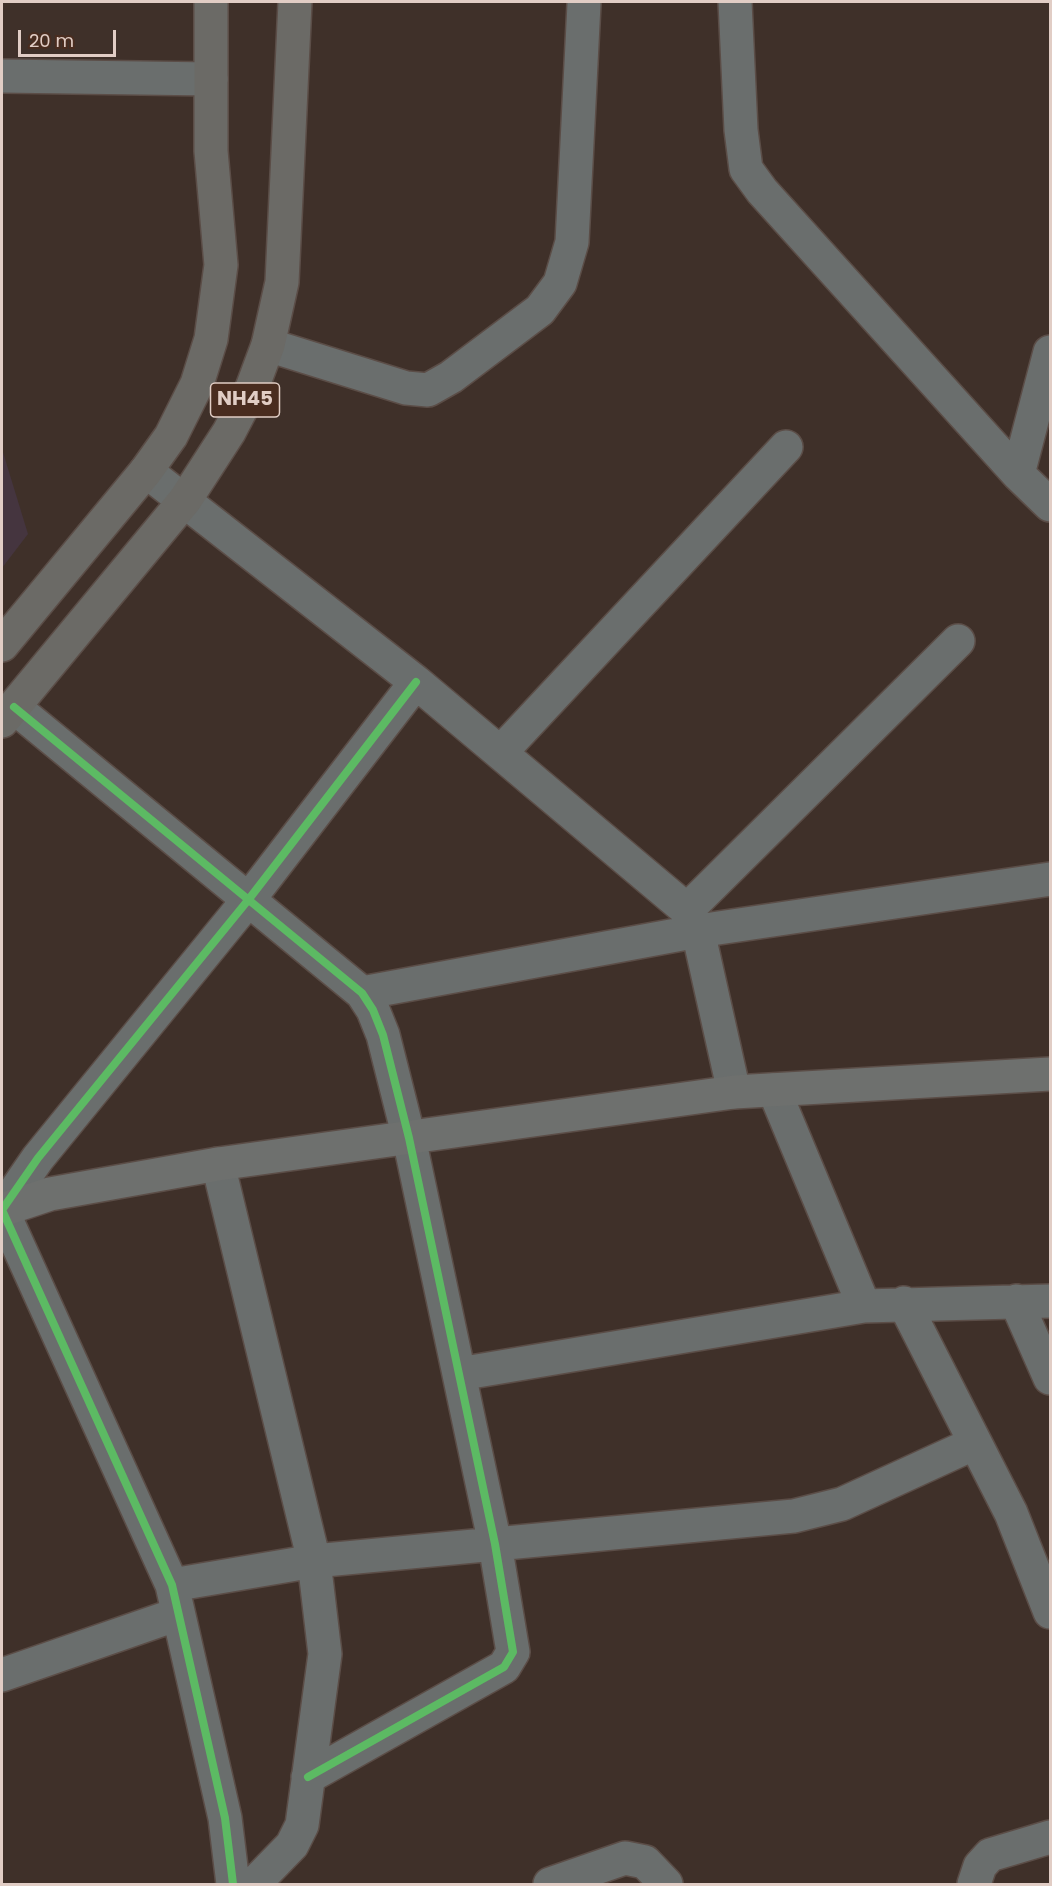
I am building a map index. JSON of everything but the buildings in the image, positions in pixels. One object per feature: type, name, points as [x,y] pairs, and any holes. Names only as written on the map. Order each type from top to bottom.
[{"type":"highway","name":"NH45","points":[[2,645],[146,471],[171,436],[196,384],[211,339],[221,265],[211,151],[210,2]]},
{"type":"highway","name":"NH45","points":[[8,714],[185,500],[229,432],[252,388],[268,345],[282,282],[295,2]]},
{"type":"street","points":[[735,2],[741,130],[746,169],[762,191],[1018,474],[1050,505]]},
{"type":"street","points":[[268,345],[406,388],[428,390],[451,377],[540,310],[560,283],[572,242],[584,4]]},
{"type":"street","points":[[2,76],[211,80]]},
{"type":"street","points":[[1018,474],[1050,352]]},
{"type":"street","points":[[501,752],[786,447]]},
{"type":"street","points":[[146,471],[416,682],[501,752],[693,920],[734,1092]]},
{"type":"street","points":[[693,920],[958,641]]},
{"type":"street","points":[[2,1210],[38,1158],[249,899],[416,682]]},
{"type":"street","points":[[8,714],[249,899],[362,993],[373,1010],[383,1035],[409,1138],[495,1544],[513,1640],[513,1652],[504,1667],[308,1777]]},
{"type":"street","points":[[362,993],[693,920],[1050,879]]},
{"type":"street","points":[[2,1210],[50,1194],[218,1164],[734,1092],[1050,1074]]},
{"type":"street","points":[[774,1090],[864,1306]]},
{"type":"street","points":[[218,1164],[314,1561],[325,1654],[302,1825],[292,1845],[254,1884]]},
{"type":"street","points":[[2,1210],[175,1600],[225,1818],[233,1884]]},
{"type":"street","points":[[1016,1301],[1050,1378]]},
{"type":"street","points":[[459,1374],[864,1306],[904,1303],[1050,1301]]},
{"type":"street","points":[[904,1303],[1011,1513],[1050,1612]]},
{"type":"street","points":[[2,1675],[175,1600],[314,1561],[794,1516],[842,1504],[975,1443]]},
{"type":"street","points":[[974,1884],[980,1866],[990,1856],[1050,1838]]},
{"type":"street","points":[[550,1884],[625,1858],[645,1862],[666,1884]]},
{"type":"shaded area","points":[[2,449],[28,534],[2,568]]},
{"type":"cycle path","points":[[233,1884],[225,1818],[172,1585],[2,1210],[38,1158],[249,899],[416,682]]},
{"type":"cycle path","points":[[14,707],[362,993],[373,1010],[383,1035],[409,1138],[495,1544],[513,1652],[504,1667],[308,1777]]}]
